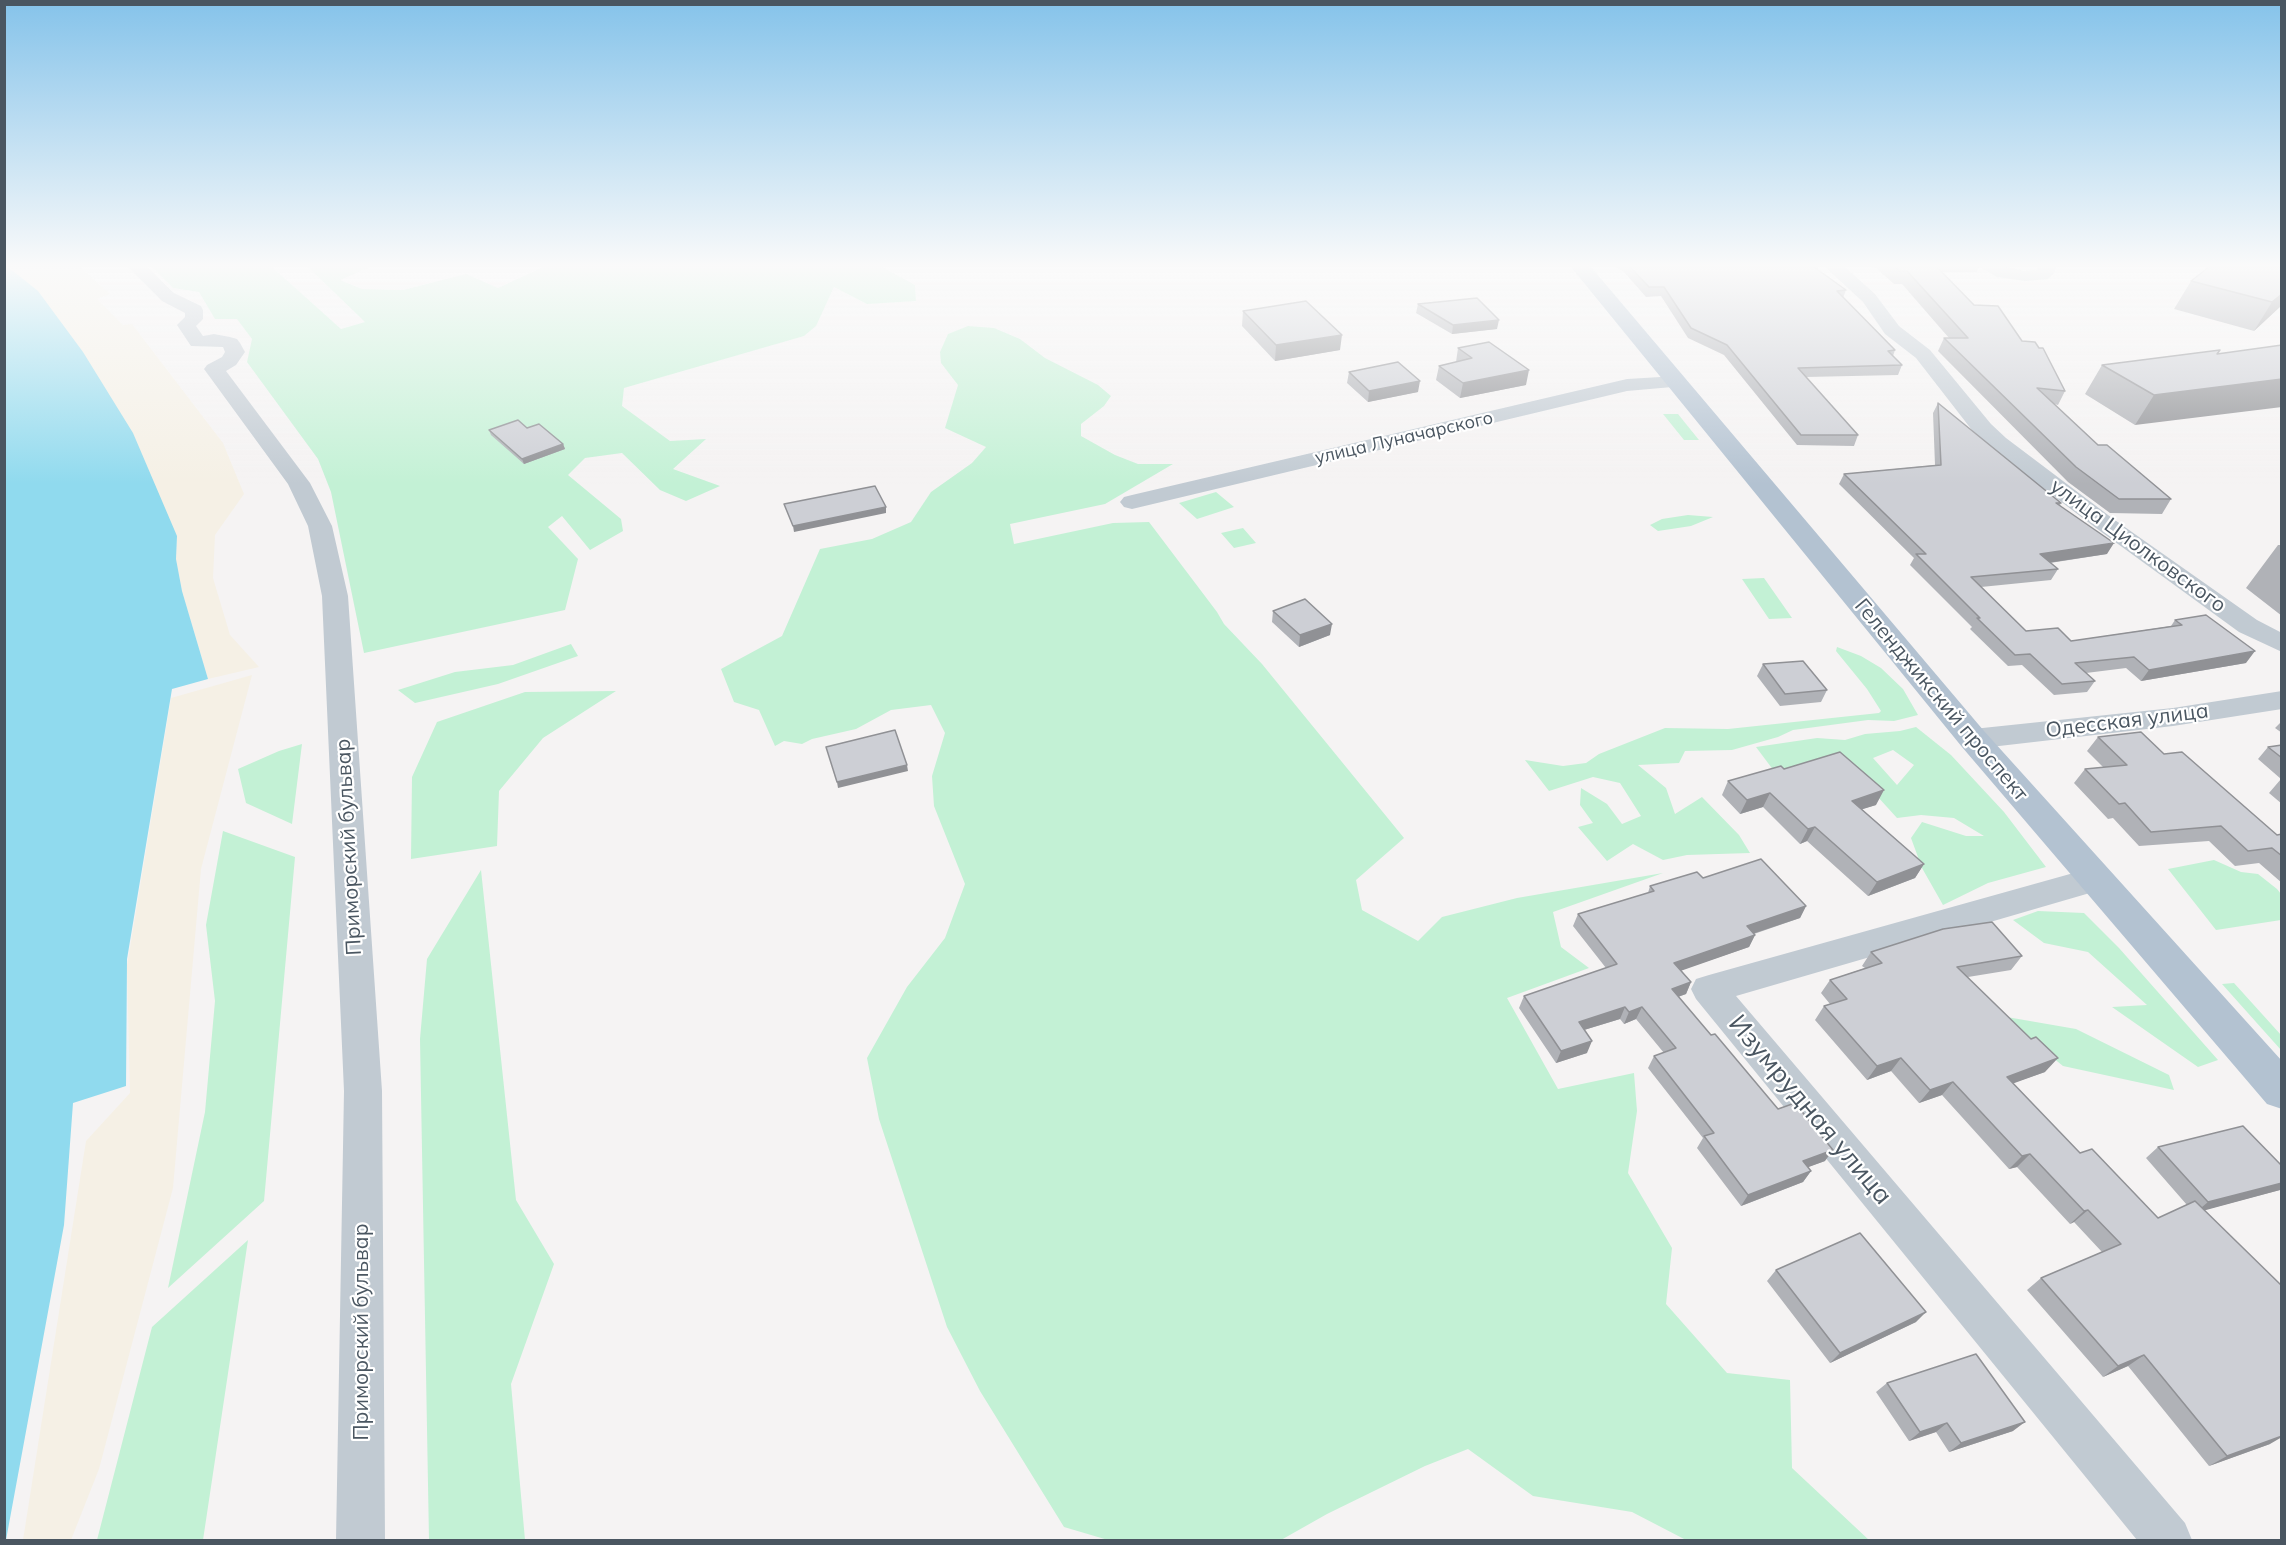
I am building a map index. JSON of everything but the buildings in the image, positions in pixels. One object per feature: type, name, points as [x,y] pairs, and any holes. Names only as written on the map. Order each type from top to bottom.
[{"type":"main road","name":"Геленджикский проспект","points":[[1641,339],[1973,739],[2096,879]]},
{"type":"main road","points":[[2096,879],[2282,1091]]},
{"type":"street","name":"Приморский бульвар","points":[[196,339],[198,342],[214,340],[230,343],[236,352],[229,361],[214,369],[299,483],[320,526],[335,596],[363,1091],[361,1540]]},
{"type":"street","name":"улица Циолковского","points":[[1904,339],[1923,354],[1983,429],[1998,443],[2104,523],[2239,619],[2282,644]]},
{"type":"street","name":"улица Луначарского","points":[[1132,502],[1627,386],[1677,382]]},
{"type":"street","name":"Одесская улица","points":[[1973,739],[2173,717],[2282,700]]},
{"type":"street","name":"Изумрудная улица","points":[[2096,879],[1709,989],[2168,1540]]},
{"type":"green space","points":[[252,339],[793,339],[624,388],[622,406],[670,441],[706,439],[673,469],[720,486],[686,501],[660,490],[622,453],[585,458],[568,475],[621,519],[623,531],[590,550],[562,516],[548,527],[578,559],[565,610],[364,653],[331,492],[318,459],[247,362]]},
{"type":"green space","points":[[946,339],[1020,339],[1045,358],[1098,385],[1111,396],[1104,406],[1081,424],[1081,436],[1115,455],[1138,464],[1173,464],[1105,504],[1010,524],[1014,544],[1113,523],[1149,522],[1224,624],[1262,664],[1404,838],[1356,880],[1362,910],[1418,941],[1442,917],[1517,898],[1663,873],[1553,912],[1561,947],[1589,968],[1507,998],[1558,1089],[1634,1073],[1637,1111],[1628,1173],[1672,1248],[1666,1304],[1727,1373],[1790,1380],[1792,1468],[1869,1540],[1686,1540],[1632,1512],[1533,1496],[1468,1449],[1425,1466],[1327,1514],[1281,1540],[1108,1540],[1064,1527],[980,1391],[947,1327],[879,1119],[867,1058],[907,987],[945,938],[965,884],[934,806],[932,776],[945,733],[931,705],[891,710],[856,729],[812,739],[802,744],[784,741],[775,746],[759,710],[734,702],[721,669],[782,636],[820,549],[872,539],[911,522],[931,492],[972,463],[986,447],[945,428],[958,385],[941,363],[940,352]]},
{"type":"green space","points":[[1663,414],[1678,414],[1699,440],[1684,440]]},
{"type":"green space","points":[[1216,492],[1234,507],[1197,519],[1179,503]]},
{"type":"green space","points":[[1688,515],[1713,517],[1691,526],[1658,531],[1650,525],[1662,519]]},
{"type":"green space","points":[[1243,528],[1256,543],[1234,548],[1221,533]]},
{"type":"green space","points":[[1764,578],[1792,618],[1769,619],[1742,579]]},
{"type":"green space","points":[[571,644],[578,656],[498,684],[415,703],[398,690],[455,672],[513,665]]},
{"type":"green space","points":[[1837,647],[1861,656],[1881,668],[1903,689],[1918,715],[1894,721],[1868,720],[1793,730],[1778,737],[1732,750],[1685,751],[1679,763],[1638,765],[1666,788],[1675,814],[1702,797],[1739,835],[1750,853],[1687,855],[1663,860],[1633,844],[1607,861],[1578,827],[1593,823],[1580,805],[1581,788],[1607,804],[1622,824],[1641,816],[1620,783],[1593,777],[1549,791],[1525,760],[1563,766],[1586,763],[1599,754],[1665,728],[1728,729],[1879,713],[1881,711],[1867,689],[1836,651]]},
{"type":"green space","points":[[616,691],[543,738],[499,791],[497,846],[411,859],[412,777],[437,722],[525,692]]},
{"type":"green space","points":[[1916,727],[1951,755],[2004,812],[2046,867],[1988,883],[1943,905],[1922,868],[1911,838],[1922,822],[1966,836],[1984,836],[1954,818],[1921,815],[1897,818],[1857,774],[1774,771],[1756,747],[1817,738],[1845,740],[1865,734]],"holes":[[[1893,750],[1914,765],[1897,785],[1873,758]]]},
{"type":"green space","points":[[302,744],[292,824],[246,803],[238,769],[279,751]]},
{"type":"green space","points":[[223,831],[295,857],[264,1201],[168,1288],[205,1112],[215,1001],[206,925]]},
{"type":"green space","points":[[2214,860],[2241,872],[2258,874],[2277,889],[2281,894],[2281,920],[2216,930],[2168,869]]},
{"type":"green space","points":[[481,870],[516,1200],[554,1264],[511,1384],[525,1540],[429,1540],[420,1039],[427,959]]},
{"type":"green space","points":[[2038,911],[2084,913],[2119,948],[2218,1060],[2198,1067],[2112,1007],[2147,1005],[2088,952],[2044,943],[2013,920]]},
{"type":"green space","points":[[2234,983],[2281,1035],[2281,1050],[2222,984]]},
{"type":"green space","points":[[2001,1016],[2076,1029],[2169,1075],[2174,1090],[2063,1066]]},
{"type":"green space","points":[[248,1240],[203,1540],[97,1540],[152,1327]]},
{"type":"sand","points":[[53,339],[144,339],[223,443],[244,494],[215,535],[213,578],[230,635],[259,667],[208,679],[182,591],[176,559],[177,536]]},
{"type":"sand","points":[[252,675],[201,869],[173,1188],[99,1469],[71,1540],[23,1540],[86,1141],[130,1093],[127,966],[171,698]]},
{"type":"water","points":[[5,339],[73,339],[133,433],[177,536],[176,559],[182,591],[208,679],[172,689],[127,959],[126,1086],[73,1103],[64,1225],[6,1540]]}]
